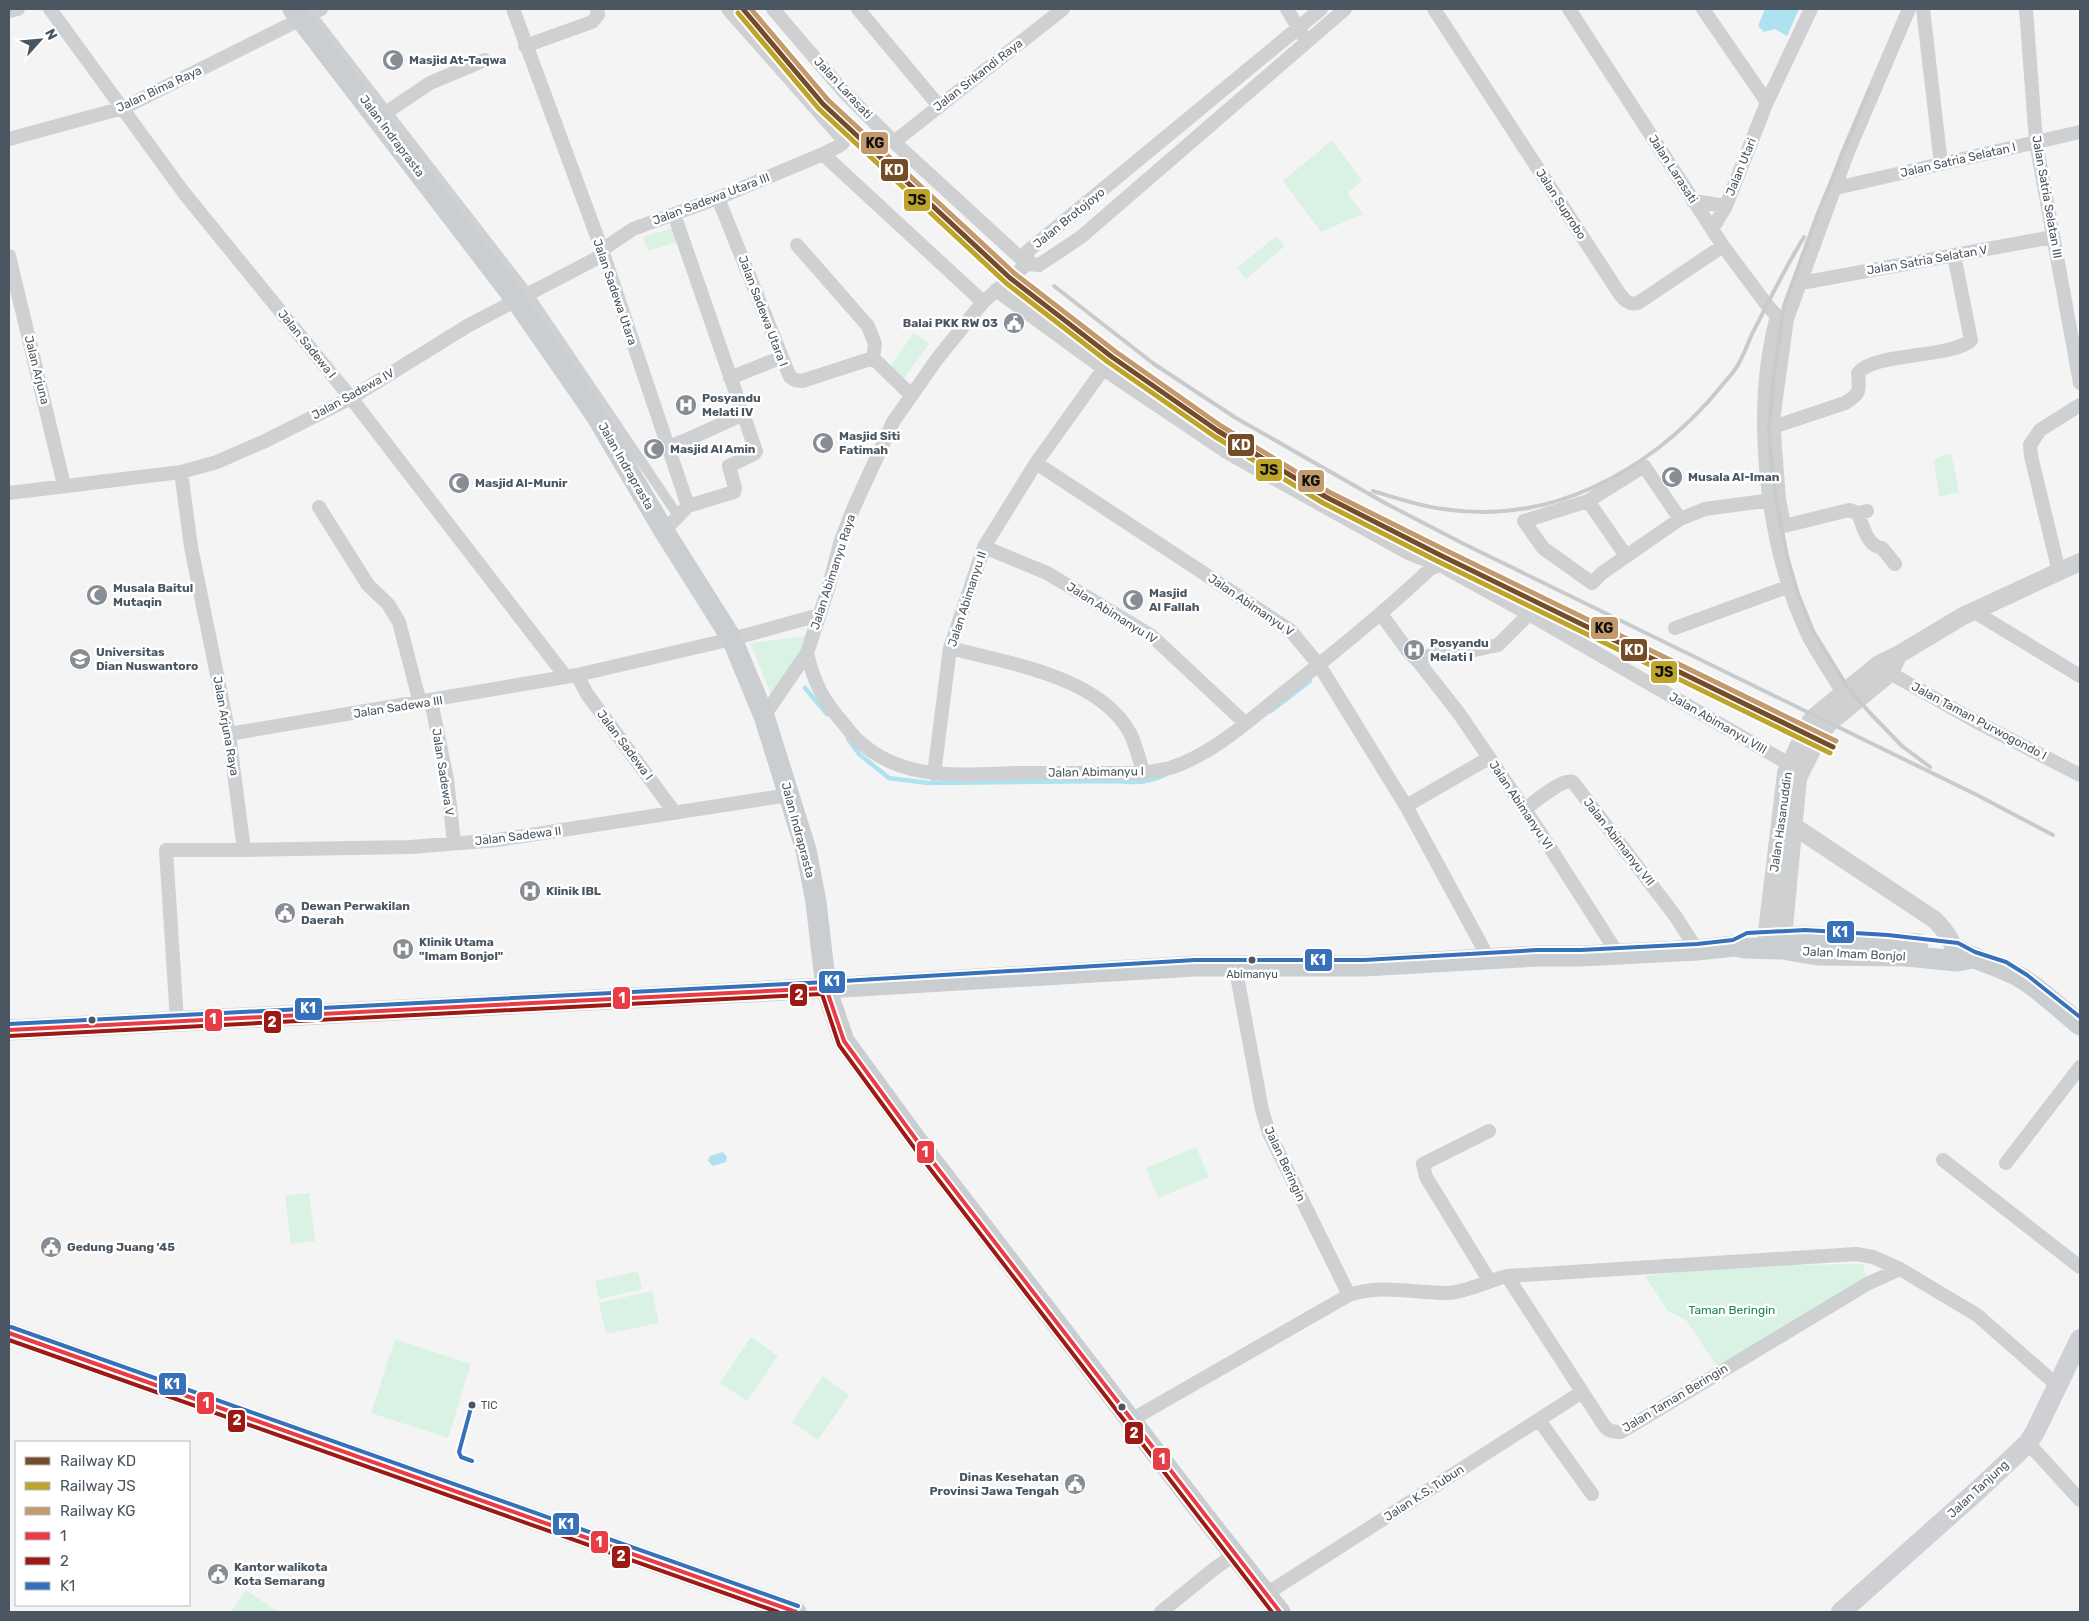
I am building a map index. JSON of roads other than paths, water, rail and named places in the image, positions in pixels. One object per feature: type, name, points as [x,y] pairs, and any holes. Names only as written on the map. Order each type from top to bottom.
[{"type":"main road","name":"Jalan Indraprasta","points":[[307,12],[378,118],[522,297],[732,639],[764,716],[811,873],[826,988],[844,1040],[926,1153],[1280,1612]]},
{"type":"main road","name":"Jalan Imam Bonjol","points":[[9,1030],[826,988],[1195,966],[1364,966],[1696,950],[1735,946],[1744,948],[1805,936],[1888,941],[1962,956],[2003,968],[2024,980],[2080,1025]]},
{"type":"main road","points":[[9,1334],[793,1612]]},
{"type":"main road","name":"Jalan Tanjung","points":[[1841,1612],[1977,1491],[2028,1442],[2036,1432],[2080,1339]]},
{"type":"street","points":[[9,11],[18,9]]},
{"type":"street","name":"Jalan Sadewa I","points":[[50,9],[184,194],[351,398],[587,694],[675,813]]},
{"type":"street","name":"Jalan Sadewa Utara","points":[[513,9],[602,252],[668,447],[684,512]]},
{"type":"street","points":[[526,46],[592,22],[598,15],[597,9]]},
{"type":"street","name":"Jalan Sadewa Utara III","points":[[522,297],[602,252],[633,229],[718,198],[823,154],[843,143],[841,138],[728,9]]},
{"type":"street","name":"Jalan Larasati","points":[[773,9],[844,92],[894,142],[1027,264]]},
{"type":"street","points":[[858,9],[939,106]]},
{"type":"street","points":[[1287,9],[1306,42]]},
{"type":"street","name":"Jalan Brotojoyo","points":[[1321,9],[1028,251],[1027,264],[1039,265],[1081,236],[1345,9]]},
{"type":"street","name":"Jalan Suprobo","points":[[1434,9],[1619,293],[1628,302],[1638,303],[1723,246]]},
{"type":"street","name":"Jalan Larasati","points":[[1569,9],[1723,246],[1782,317]]},
{"type":"street","points":[[1703,9],[1767,102]]},
{"type":"street","name":"Jalan Utari","points":[[1712,230],[1726,206],[1767,102],[1811,9]]},
{"type":"street","points":[[1843,693],[1809,638],[1790,586],[1774,500],[1768,429],[1763,421],[1771,338],[1801,283],[1864,112],[1909,9]]},
{"type":"street","points":[[1923,9],[1941,164]]},
{"type":"street","name":"Jalan Satria Selatan III","points":[[2026,9],[2036,142],[2080,383]]},
{"type":"street","name":"Jalan Srikandi Raya","points":[[894,142],[1059,10]]},
{"type":"street","points":[[307,12],[684,512]]},
{"type":"street","name":"Jalan Bima Raya","points":[[9,139],[123,108],[307,12]]},
{"type":"street","points":[[378,118],[430,83],[485,60]]},
{"type":"street","points":[[1221,92],[1233,106]]},
{"type":"street","name":"Jalan Satria Selatan I","points":[[1836,188],[2080,132]]},
{"type":"street","points":[[823,154],[983,302]]},
{"type":"street","name":"Jalan Sadewa Utara I","points":[[718,198],[790,377],[802,381],[873,358]]},
{"type":"street","points":[[1694,201],[1726,206]]},
{"type":"street","points":[[664,531],[684,512],[735,490],[729,466],[754,454],[756,451],[674,214]]},
{"type":"street","points":[[1067,220],[1081,236]]},
{"type":"street","name":"Jalan Satria Selatan V","points":[[1801,283],[2054,237]]},
{"type":"street","points":[[797,245],[868,326],[875,344],[873,358],[911,395]]},
{"type":"street","points":[[1768,429],[1845,403],[1853,398],[1858,394],[1860,387],[1858,374],[1861,369],[1871,364],[1918,356],[1970,342],[1954,255]]},
{"type":"street","name":"Jalan Arjuna","points":[[9,256],[64,485]]},
{"type":"street","name":"Jalan Abimanyu Raya","points":[[764,716],[807,653],[828,589],[841,540],[854,507],[894,422],[937,359],[983,302],[1027,264]]},
{"type":"street","name":"Jalan Abimanyu VIII","points":[[996,290],[1104,368],[1228,453],[1408,553],[1436,566],[1444,567],[1529,614],[1789,764]]},
{"type":"street","name":"Jalan Sadewa IV","points":[[181,472],[217,462],[351,398],[470,325],[522,297]]},
{"type":"street","points":[[730,378],[782,357]]},
{"type":"street","name":"Jalan Abimanyu II","points":[[934,774],[950,648],[984,547],[1036,463],[1104,368]]},
{"type":"street","points":[[2059,572],[2030,445],[2040,430],[2080,405]]},
{"type":"street","points":[[668,447],[698,436],[704,431],[742,415]]},
{"type":"street","name":"Jalan Abimanyu V","points":[[1036,463],[1290,630],[1319,665],[1406,806],[1489,959]]},
{"type":"street","points":[[1680,519],[1644,466],[1588,501],[1524,521],[1543,548],[1592,582],[1680,519],[1705,508],[1774,500]]},
{"type":"street","points":[[9,493],[181,472]]},
{"type":"street","name":"Jalan Arjuna Raya","points":[[181,472],[191,547],[229,734],[244,850]]},
{"type":"street","points":[[1588,501],[1626,556]]},
{"type":"street","name":"Jalan Sadewa V","points":[[318,507],[368,585],[394,613],[399,622],[426,702],[447,780],[454,843]]},
{"type":"street","points":[[1780,526],[1849,510],[1863,512],[1869,540],[1877,547],[1882,548],[1895,564]]},
{"type":"street","name":"Jalan Abimanyu IV","points":[[984,547],[1047,573],[1152,636],[1245,723]]},
{"type":"street","name":"Jalan Hasanuddin","points":[[1774,943],[1788,822],[1798,778],[1822,731],[1898,655],[1973,611],[2080,562]]},
{"type":"street","name":"Jalan Abimanyu I","points":[[807,653],[813,678],[819,690],[860,742],[878,756],[899,766],[934,774],[1144,773],[1170,768],[1201,753],[1245,723],[1319,665],[1381,614],[1431,568],[1436,566]]},
{"type":"street","points":[[1675,628],[1790,586]]},
{"type":"street","points":[[1973,611],[2080,676]]},
{"type":"street","name":"Jalan Sadewa III","points":[[229,734],[572,676],[732,639],[819,614]]},
{"type":"street","name":"Jalan Abimanyu VI","points":[[1381,614],[1408,651],[1458,712],[1525,809],[1618,954]]},
{"type":"street","points":[[1417,660],[1450,649],[1475,650],[1498,645],[1529,614]]},
{"type":"street","points":[[950,648],[1029,666],[1077,686],[1117,715],[1130,734],[1144,773]]},
{"type":"street","name":"Jalan Hasanuddin","points":[[1788,822],[1786,772],[1808,725],[1814,717],[1843,693],[1885,669]]},
{"type":"street","name":"Jalan Taman Purwogondo I","points":[[1885,669],[1975,721],[2080,775]]},
{"type":"street","points":[[1406,806],[1489,758]]},
{"type":"street","name":"Jalan Abimanyu VII","points":[[1525,809],[1562,783],[1570,780],[1573,782],[1672,912],[1696,950]]},
{"type":"street","name":"Jalan Sadewa II","points":[[244,850],[410,847],[508,838],[789,795]]},
{"type":"street","points":[[1788,822],[1935,920],[1946,930],[1962,956]]},
{"type":"street","points":[[177,1021],[166,850],[244,850]]},
{"type":"street","name":"Jalan Beringin","points":[[1235,965],[1262,1110],[1267,1125],[1349,1295]]},
{"type":"street","points":[[2006,1163],[2080,1067]]},
{"type":"street","points":[[1489,1280],[1426,1177],[1422,1167],[1423,1164],[1490,1131]]},
{"type":"street","points":[[1943,1160],[2080,1267]]},
{"type":"street","points":[[1131,1420],[1349,1295],[1363,1290],[1449,1293],[1472,1288],[1489,1280],[1507,1276],[1856,1254],[1873,1257],[1900,1269],[1977,1314],[2058,1386]]},
{"type":"street","name":"Jalan Taman Beringin","points":[[1507,1276],[1608,1430],[1621,1432],[1867,1284],[1900,1269]]},
{"type":"street","name":"Jalan K.S. Tubun","points":[[1266,1594],[1582,1392]]},
{"type":"street","points":[[1539,1420],[1592,1494]]},
{"type":"street","points":[[2028,1442],[2080,1500]]},
{"type":"street","points":[[1161,1612],[1235,1554]]},
{"type":"water","points":[[1765,9],[1799,9],[1787,36],[1775,29],[1764,32],[1758,26]]},
{"type":"water","points":[[723,1152],[727,1157],[726,1162],[713,1166],[708,1161],[710,1156]]},
{"type":"waterway","points":[[1271,711],[1310,681]]},
{"type":"waterway","points":[[805,688],[827,714]]},
{"type":"waterway","points":[[848,739],[859,754],[889,778],[928,783],[1136,782],[1152,780],[1165,775]]},
{"type":"railway","points":[[1870,88],[1818,213],[1784,306],[1773,382],[1769,428],[1770,447],[1776,500],[1787,556],[1798,594],[1813,631],[1848,688],[1902,746],[1930,767]]},
{"type":"railway","points":[[1373,491],[1434,508],[1472,512],[1501,511],[1529,508],[1556,501],[1582,492],[1633,466],[1684,426],[1709,401],[1733,372],[1741,360],[1777,285],[1804,237]]},
{"type":"railway","points":[[1054,286],[1154,364],[1236,418],[1385,503],[1464,544],[1977,795],[2053,835]]},
{"type":"rail line","name":"KD","points":[[743,9],[823,104],[1010,278],[1112,357],[1218,431],[1326,497],[1440,555],[1833,747]]},
{"type":"rail line","name":"KG","points":[[751,9],[828,100],[1014,273],[1116,352],[1221,426],[1329,492],[1836,741]]},
{"type":"rail line","name":"JS","points":[[738,13],[819,109],[1006,283],[1108,362],[1214,436],[1323,503],[1437,561],[1830,753]]},
{"type":"place","name":"Masjid At-Taqwa","points":[[393,60]]},
{"type":"place","name":"Balai PKK RW 03","points":[[1014,323]]},
{"type":"place","name":"Posyandu Melati IV","points":[[686,405]]},
{"type":"place","name":"Masjid Siti Fatimah","points":[[823,443]]},
{"type":"place","name":"Masjid Al Amin","points":[[654,449]]},
{"type":"place","name":"Musala Al-Iman","points":[[1672,477]]},
{"type":"place","name":"Masjid Al-Munir","points":[[459,483]]},
{"type":"place","name":"Musala Baitul Mutaqin","points":[[97,595]]},
{"type":"place","name":"Masjid Al Fallah","points":[[1133,600]]},
{"type":"place","name":"Posyandu Melati I","points":[[1414,650]]},
{"type":"place","name":"Universitas Dian Nuswantoro","points":[[80,659]]},
{"type":"place","name":"Klinik IBL","points":[[530,891]]},
{"type":"place","name":"Dewan Perwakilan Daerah","points":[[285,913]]},
{"type":"place","name":"Klinik Utama \"Imam Bonjol\"","points":[[403,949]]},
{"type":"place","name":"Abimanyu","points":[[1252,960]]},
{"type":"place","name":"Gedung Juang '45","points":[[51,1247]]},
{"type":"place","name":"TIC","points":[[472,1405]]},
{"type":"place","name":"Dinas Kesehatan Provinsi Jawa Tengah","points":[[1075,1484]]},
{"type":"place","name":"Kantor walikota Kota Semarang","points":[[218,1574]]},
{"type":"park label","name":"Taman Beringin","points":[[1732,1310]]}]
